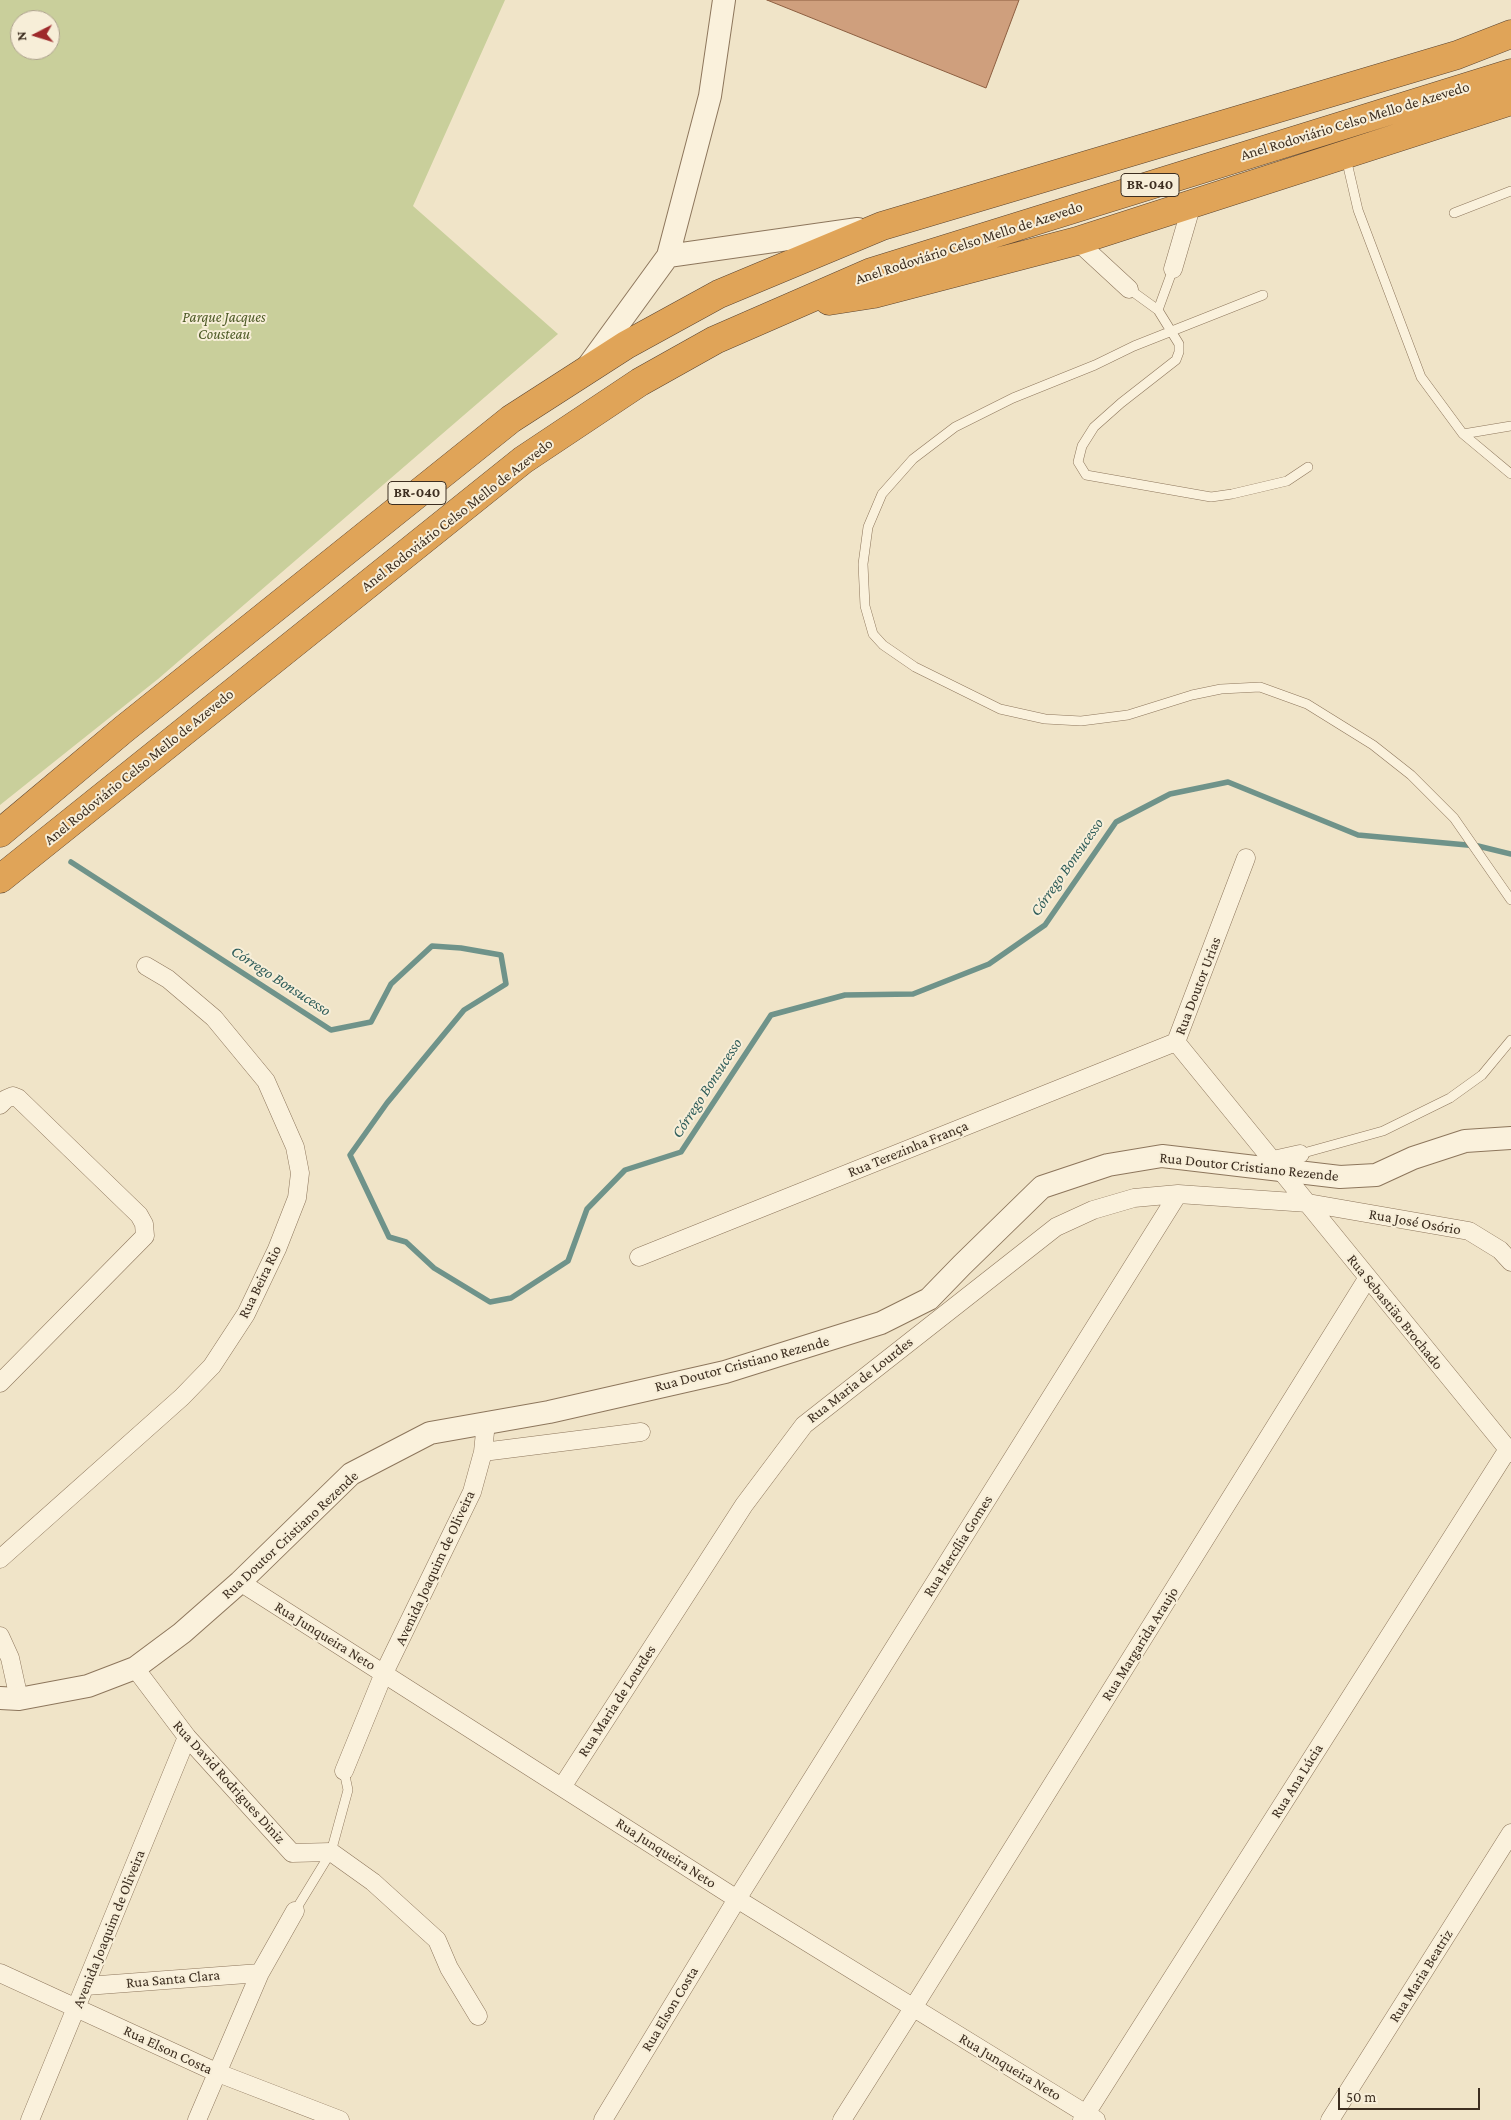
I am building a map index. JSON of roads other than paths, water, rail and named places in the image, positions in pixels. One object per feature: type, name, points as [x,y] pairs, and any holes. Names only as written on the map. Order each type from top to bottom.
[{"type":"highway","name":"BR-040","points":[[0,833],[132,723],[511,419],[626,345],[719,294],[882,226],[1457,55],[1511,34]]},
{"type":"highway","name":"Anel Rodoviário Celso Mello de Azevedo","points":[[0,879],[523,460],[640,382],[715,340],[871,272],[1511,73]]},
{"type":"highway","points":[[793,307],[874,294],[1077,241],[1511,101]]},
{"type":"street","points":[[584,371],[668,256],[710,96],[724,0]]},
{"type":"street","points":[[1173,269],[1192,204]]},
{"type":"street","points":[[668,256],[882,226]]},
{"type":"street","points":[[1077,241],[1129,289]]},
{"type":"street","name":"Rua Doutor Urias","points":[[1246,858],[1176,1042],[1278,1165]]},
{"type":"street","name":"Rua Beira Rio","points":[[0,1559],[182,1397],[212,1366],[246,1314],[277,1249],[297,1198],[300,1173],[295,1147],[266,1081],[214,1018],[168,979],[146,966]]},
{"type":"street","name":"Rua Terezinha França","points":[[640,1257],[1176,1042]]},
{"type":"street","points":[[0,1105],[6,1099],[13,1096],[18,1098],[139,1215],[144,1224],[145,1236],[0,1383]]},
{"type":"street","name":"Rua Doutor Cristiano Rezende","points":[[9,1698],[88,1686],[135,1668],[182,1634],[240,1582],[351,1474],[430,1433],[549,1412],[725,1372],[810,1347],[881,1323],[929,1299],[962,1264],[1042,1188],[1108,1165],[1162,1156],[1278,1165],[1340,1177],[1376,1175],[1413,1158],[1465,1141],[1511,1138]]},
{"type":"street","points":[[1278,1165],[1300,1154]]},
{"type":"street","name":"Rua Sebastião Brochado","points":[[1278,1165],[1367,1279],[1509,1451]]},
{"type":"street","name":"Rua Maria de Lourdes","points":[[562,1787],[744,1505],[804,1424],[1056,1227],[1093,1210],[1134,1198],[1178,1194],[1308,1203]]},
{"type":"street","name":"Rua Hercília Gomes","points":[[737,1899],[1178,1194]]},
{"type":"street","name":"Rua José Osório","points":[[1308,1203],[1469,1231],[1500,1250],[1511,1262]]},
{"type":"street","name":"Rua Margarida Araujo","points":[[842,2120],[1367,1279]]},
{"type":"street","name":"Avenida Joaquim de Oliveira","points":[[344,1771],[384,1673],[472,1492],[483,1452],[486,1422]]},
{"type":"street","points":[[483,1452],[641,1432]]},
{"type":"street","name":"Rua Ana Lúcia","points":[[1088,2118],[1509,1451]]},
{"type":"street","name":"Rua Junqueira Neto","points":[[240,1582],[737,1899],[1088,2118]]},
{"type":"street","points":[[0,1636],[10,1658],[9,1698]]},
{"type":"street","name":"Rua David Rodrigues Diniz","points":[[135,1668],[187,1737],[292,1852],[331,1852]]},
{"type":"street","name":"Avenida Joaquim de Oliveira","points":[[30,2120],[187,1737]]},
{"type":"street","name":"Rua Maria Beatriz","points":[[1330,2120],[1511,1833]]},
{"type":"street","points":[[331,1852],[373,1882],[436,1940],[449,1968],[478,2016]]},
{"type":"street","name":"Rua Elson Costa","points":[[603,2120],[737,1899]]},
{"type":"street","name":"Avenida Joaquim de Oliveira","points":[[197,2120],[260,1973],[295,1911]]},
{"type":"street","name":"Rua Elson Costa","points":[[0,1973],[218,2073],[340,2120]]},
{"type":"street","name":"Rua Santa Clara","points":[[86,1986],[260,1973]]},
{"type":"lane","points":[[1345,155],[1358,210],[1421,377],[1463,434],[1511,474]]},
{"type":"lane","points":[[1454,214],[1511,190]]},
{"type":"lane","points":[[1158,310],[1173,269]]},
{"type":"lane","points":[[1129,289],[1158,310],[1173,332],[1179,344],[1180,352],[1176,360],[1121,402],[1094,427],[1082,446],[1078,462],[1086,475],[1210,497],[1232,494],[1287,480],[1308,467]]},
{"type":"lane","points":[[1264,295],[1134,346],[1095,365],[1013,398],[955,427],[913,459],[882,494],[868,527],[863,564],[865,606],[873,634],[883,645],[915,667],[1000,709],[1045,719],[1081,721],[1128,715],[1192,695],[1221,689],[1260,687],[1307,704],[1411,774],[1454,818],[1511,900]]},
{"type":"lane","points":[[1463,434],[1511,426]]},
{"type":"lane","points":[[1300,1154],[1383,1131],[1450,1098],[1482,1075],[1511,1040]]},
{"type":"lane","name":"Avenida Joaquim de Oliveira","points":[[295,1911],[331,1852],[348,1790],[344,1771]]},
{"type":"waterway","name":"Córrego Bonsucesso","points":[[71,862],[331,1030],[371,1022],[391,984],[432,946],[461,948],[501,955],[506,984],[464,1010],[387,1103],[350,1155],[389,1237],[406,1242],[434,1268],[490,1302],[511,1298],[568,1261],[587,1209],[625,1170],[681,1152],[771,1015],[845,995],[913,994],[989,964],[1045,925],[1116,822],[1170,794],[1228,782],[1358,835],[1478,846],[1511,854]]},
{"type":"park label","name":"Parque Jacques Cousteau","points":[[224,326]]}]
